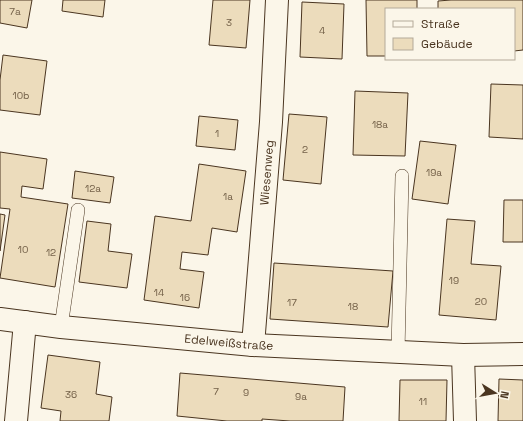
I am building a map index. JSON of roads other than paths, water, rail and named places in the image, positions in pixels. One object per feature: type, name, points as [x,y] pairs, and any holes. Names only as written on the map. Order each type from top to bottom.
[{"type":"street","name":"Wiesenweg","points":[[253,345],[271,122],[277,0]]},
{"type":"street","name":"Edelweißstraße","points":[[0,319],[61,327],[253,345],[463,355],[523,354]]},
{"type":"street","points":[[16,421],[25,322]]},
{"type":"street","points":[[463,355],[465,421]]},
{"type":"lane","points":[[398,352],[402,176]]},
{"type":"lane","points":[[61,327],[78,210]]}]
